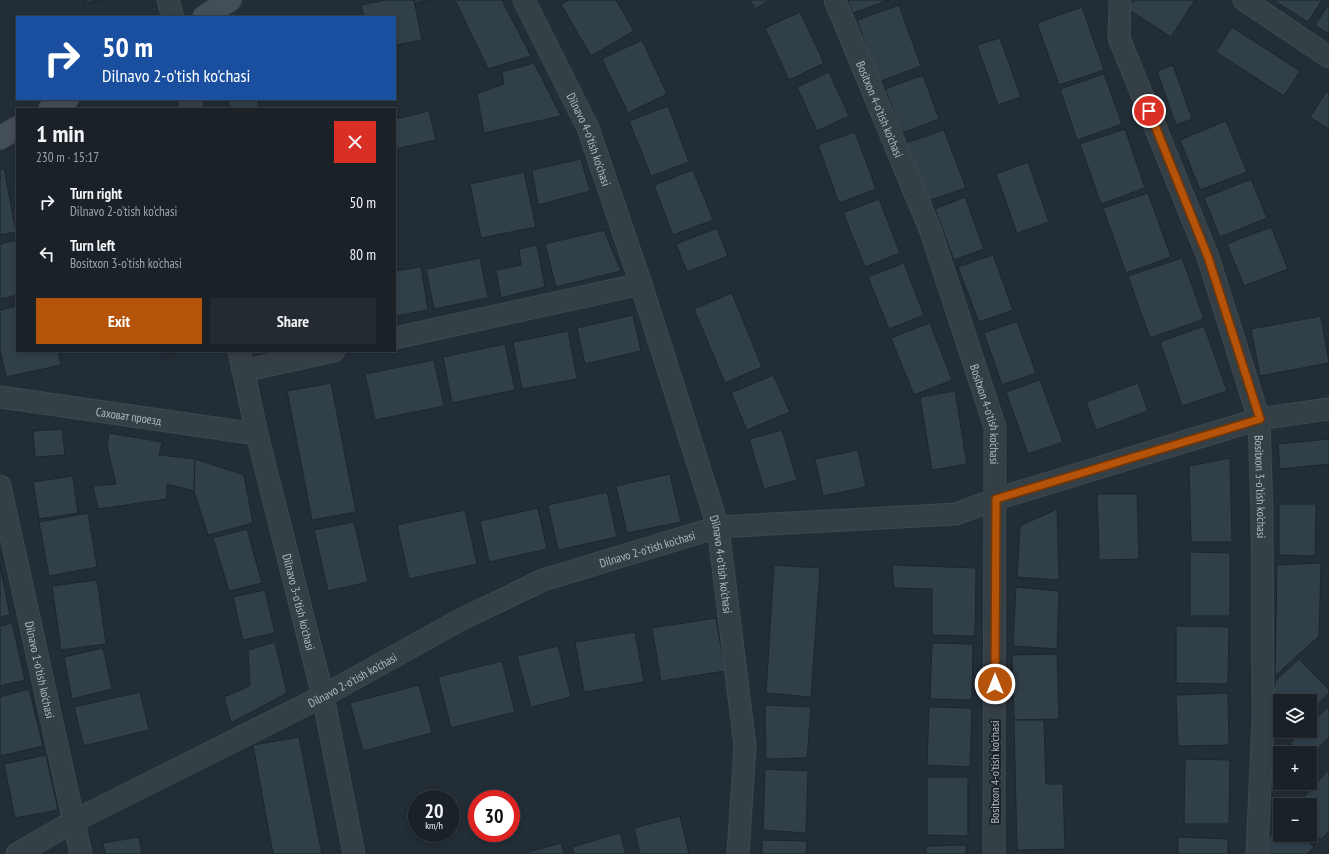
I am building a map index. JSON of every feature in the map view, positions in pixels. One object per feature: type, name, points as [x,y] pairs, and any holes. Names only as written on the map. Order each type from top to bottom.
[{"type":"street","points":[[168,0],[173,16]]},
{"type":"street","points":[[206,16],[230,0]]},
{"type":"street","name":"Dilnavo 4-o'tish ko'chasi","points":[[524,0],[588,128],[718,527],[745,746],[738,854]]},
{"type":"street","name":"Bositxon 4-o'tish ko'chasi","points":[[835,0],[930,229],[995,427],[994,854]]},
{"type":"street","name":"Bositxon 3-o'tish ko'chasi","points":[[1120,0],[1119,38],[1208,257],[1260,419],[1263,720],[1257,854]]},
{"type":"street","points":[[1244,0],[1329,57]]},
{"type":"street","points":[[52,108],[65,100]]},
{"type":"street","points":[[0,138],[16,129]]},
{"type":"street","points":[[396,338],[640,284]]},
{"type":"street","points":[[241,361],[325,352]]},
{"type":"street","name":"Dilnavo 3-o'tish ko'chasi","points":[[241,361],[257,434],[323,696],[354,854]]},
{"type":"street","name":"Саховат проезд","points":[[0,397],[257,434]]},
{"type":"street","name":"Dilnavo 2-o'tish ko'chasi","points":[[17,854],[74,822],[323,696],[460,620],[543,580],[718,527],[956,514],[996,499],[1260,419],[1329,409]]},
{"type":"street","name":"Dilnavo 1-o'tish ko'chasi","points":[[0,486],[80,854]]},
{"type":"building","points":[[85,0],[102,0],[86,3]]},
{"type":"building","points":[[386,0],[414,0],[422,40],[396,45],[396,16],[364,16],[361,5]]},
{"type":"building","points":[[414,0],[432,0],[415,3]]},
{"type":"building","points":[[455,0],[502,0],[531,56],[488,69]]},
{"type":"building","points":[[569,0],[616,0],[634,31],[591,56],[561,4]]},
{"type":"building","points":[[750,0],[770,0],[755,9]]},
{"type":"building","points":[[848,0],[889,0],[853,13]]},
{"type":"building","points":[[1134,0],[1195,0],[1171,37],[1128,9]]},
{"type":"building","points":[[1273,0],[1322,0],[1308,22]]},
{"type":"building","points":[[1329,4],[1329,34],[1315,25]]},
{"type":"building","points":[[899,5],[921,66],[879,82],[857,20]]},
{"type":"building","points":[[1082,7],[1104,70],[1059,85],[1037,23]]},
{"type":"building","points":[[800,12],[824,63],[789,80],[765,28]]},
{"type":"building","points":[[1232,27],[1300,71],[1284,96],[1216,52]]},
{"type":"building","points":[[1000,38],[1021,97],[998,105],[977,45]]},
{"type":"building","points":[[642,40],[667,94],[628,113],[602,59]]},
{"type":"building","points":[[534,63],[561,116],[484,133],[477,94],[504,84],[502,72]]},
{"type":"building","points":[[1173,65],[1192,119],[1176,125],[1157,71]]},
{"type":"building","points":[[829,72],[849,116],[817,131],[797,87]]},
{"type":"building","points":[[1104,74],[1122,124],[1077,140],[1060,89]]},
{"type":"building","points":[[923,75],[939,119],[902,133],[885,89]]},
{"type":"building","points":[[1327,91],[1329,92],[1329,129],[1310,117]]},
{"type":"building","points":[[228,100],[258,100],[259,108],[230,108]]},
{"type":"building","points":[[668,106],[689,162],[651,176],[629,121]]},
{"type":"building","points":[[429,111],[436,140],[396,149],[396,119]]},
{"type":"building","points":[[1226,121],[1247,172],[1200,190],[1180,140]]},
{"type":"building","points":[[1125,129],[1145,188],[1101,204],[1080,144]]},
{"type":"building","points":[[944,130],[966,188],[927,201],[906,143]]},
{"type":"building","points":[[855,132],[876,189],[839,203],[818,145]]},
{"type":"building","points":[[581,159],[590,191],[538,205],[532,170]]},
{"type":"building","points":[[1028,162],[1049,222],[1017,233],[996,174]]},
{"type":"building","points":[[4,168],[16,232],[0,235],[0,171]]},
{"type":"building","points":[[693,170],[713,220],[673,235],[654,185]]},
{"type":"building","points":[[524,172],[536,227],[481,238],[470,184]]},
{"type":"building","points":[[1251,179],[1267,218],[1220,237],[1204,198]]},
{"type":"building","points":[[1148,193],[1171,257],[1126,273],[1103,208]]},
{"type":"building","points":[[965,197],[984,249],[954,260],[935,209]]},
{"type":"building","points":[[879,199],[900,253],[865,267],[843,213]]},
{"type":"building","points":[[1271,227],[1288,269],[1244,286],[1227,244]]},
{"type":"building","points":[[717,228],[728,256],[687,272],[676,244]]},
{"type":"building","points":[[604,230],[621,271],[556,287],[545,244]]},
{"type":"building","points":[[16,240],[16,295],[0,299],[0,244]]},
{"type":"building","points":[[537,245],[545,287],[501,298],[496,270],[521,265],[519,249]]},
{"type":"building","points":[[993,255],[1013,310],[979,322],[958,267]]},
{"type":"building","points":[[480,258],[488,298],[434,309],[426,269]]},
{"type":"building","points":[[1182,258],[1204,319],[1150,338],[1128,276]]},
{"type":"building","points":[[904,263],[924,315],[889,329],[868,277]]},
{"type":"building","points":[[421,267],[428,310],[396,316],[396,271]]},
{"type":"building","points":[[732,293],[762,367],[725,383],[694,309]]},
{"type":"building","points":[[16,306],[16,352],[58,352],[61,365],[6,377],[0,349],[0,310]]},
{"type":"building","points":[[633,315],[641,351],[585,364],[577,328]]},
{"type":"building","points":[[1321,316],[1329,363],[1260,376],[1251,329]]},
{"type":"building","points":[[1017,321],[1036,373],[1002,385],[984,333]]},
{"type":"building","points":[[930,323],[952,380],[914,395],[891,338]]},
{"type":"building","points":[[1204,326],[1227,391],[1182,406],[1160,342]]},
{"type":"building","points":[[568,331],[577,379],[522,389],[513,342]]},
{"type":"building","points":[[505,344],[515,390],[452,403],[443,357]]},
{"type":"building","points":[[167,352],[181,352],[167,354]]},
{"type":"building","points":[[434,360],[444,406],[375,420],[365,374]]},
{"type":"building","points":[[773,375],[790,412],[747,430],[731,393]]},
{"type":"building","points":[[1040,380],[1063,442],[1028,454],[1006,392]]},
{"type":"building","points":[[331,383],[356,512],[312,520],[287,391]]},
{"type":"building","points":[[1138,383],[1148,411],[1096,430],[1086,402]]},
{"type":"building","points":[[955,391],[967,464],[932,470],[920,397]]},
{"type":"building","points":[[62,429],[65,455],[35,457],[33,431]]},
{"type":"building","points":[[782,430],[797,480],[764,489],[749,439]]},
{"type":"building","points":[[109,433],[162,442],[159,455],[195,459],[194,491],[167,484],[167,499],[98,509],[93,486],[116,484],[107,446]]},
{"type":"building","points":[[1329,439],[1329,464],[1280,469],[1278,444]]},
{"type":"building","points":[[858,450],[866,487],[823,496],[815,459]]},
{"type":"building","points":[[1230,458],[1232,542],[1191,542],[1189,466]]},
{"type":"building","points":[[195,459],[244,475],[253,523],[208,535],[194,491]]},
{"type":"building","points":[[670,474],[681,522],[627,533],[616,486]]},
{"type":"building","points":[[73,476],[78,513],[39,519],[33,482]]},
{"type":"building","points":[[607,492],[617,537],[558,550],[548,505]]},
{"type":"building","points":[[1097,494],[1137,494],[1139,559],[1099,560]]},
{"type":"building","points":[[1279,504],[1316,504],[1315,556],[1279,555]]},
{"type":"building","points":[[538,508],[547,549],[489,562],[480,521]]},
{"type":"building","points":[[1057,509],[1059,580],[1017,577],[1020,526]]},
{"type":"building","points":[[465,510],[477,564],[409,579],[397,525]]},
{"type":"building","points":[[88,513],[97,567],[49,576],[39,522]]},
{"type":"building","points":[[354,522],[368,582],[328,591],[314,530]]},
{"type":"building","points":[[247,529],[262,583],[229,591],[213,538]]},
{"type":"building","points":[[1190,552],[1230,553],[1230,616],[1190,616]]},
{"type":"building","points":[[1321,563],[1319,636],[1275,676],[1277,565]]},
{"type":"building","points":[[0,565],[10,615],[0,617]]},
{"type":"building","points":[[774,565],[820,568],[811,697],[766,693]]},
{"type":"building","points":[[892,565],[976,568],[975,636],[932,635],[932,589],[894,588]]},
{"type":"building","points":[[97,580],[106,644],[61,650],[52,586]]},
{"type":"building","points":[[1016,587],[1059,591],[1057,649],[1013,646]]},
{"type":"building","points":[[265,590],[275,633],[243,640],[233,597]]},
{"type":"building","points":[[716,618],[725,671],[661,681],[652,628]]},
{"type":"building","points":[[12,623],[25,680],[0,686],[0,626]]},
{"type":"building","points":[[1176,626],[1229,627],[1228,684],[1176,683]]},
{"type":"building","points":[[635,632],[644,682],[584,692],[575,642]]},
{"type":"building","points":[[275,642],[287,693],[231,723],[224,697],[250,686],[248,650]]},
{"type":"building","points":[[932,643],[973,644],[972,700],[930,699]]},
{"type":"building","points":[[558,646],[571,697],[531,707],[517,656]]},
{"type":"building","points":[[103,648],[112,689],[72,699],[64,657]]},
{"type":"building","points":[[1057,654],[1059,719],[1014,720],[1012,655]]},
{"type":"building","points":[[1299,659],[1329,690],[1329,693],[1317,705],[1317,694],[1273,694],[1273,711],[1269,706],[1276,680]]},
{"type":"building","points":[[502,661],[515,712],[451,728],[438,677]]},
{"type":"building","points":[[419,685],[432,733],[363,751],[350,703]]},
{"type":"building","points":[[29,689],[43,746],[0,756],[0,697]]},
{"type":"building","points":[[140,692],[149,730],[84,746],[74,707]]},
{"type":"building","points":[[1228,693],[1229,745],[1178,746],[1176,695]]},
{"type":"building","points":[[765,705],[811,707],[807,758],[766,759]]},
{"type":"building","points":[[1329,706],[1329,738],[1317,749],[1317,746],[1293,746],[1290,743],[1295,738],[1317,738],[1317,717]]},
{"type":"building","points":[[929,707],[972,708],[970,767],[927,765]]},
{"type":"building","points":[[1014,720],[1044,720],[1046,784],[1063,784],[1065,849],[1017,850]]},
{"type":"building","points":[[299,737],[322,854],[273,854],[253,745]]},
{"type":"building","points":[[46,755],[58,810],[15,818],[4,764]]},
{"type":"building","points":[[1185,759],[1230,760],[1229,824],[1184,824]]},
{"type":"building","points":[[765,769],[808,771],[806,833],[763,830]]},
{"type":"building","points":[[1329,769],[1329,831],[1321,840],[1317,836],[1317,798],[1303,798],[1310,790],[1317,790],[1317,782]]},
{"type":"building","points":[[927,777],[968,777],[968,836],[927,835]]},
{"type":"building","points":[[680,816],[689,854],[640,854],[634,828]]},
{"type":"building","points":[[620,833],[626,854],[574,854],[572,847]]},
{"type":"building","points":[[1273,833],[1273,842],[1308,842],[1314,847],[1307,854],[1262,854],[1258,850]]},
{"type":"building","points":[[139,837],[142,854],[105,854],[103,843]]},
{"type":"building","points":[[1178,837],[1228,839],[1228,854],[1178,854]]},
{"type":"building","points":[[762,840],[807,841],[806,854],[762,854]]},
{"type":"building","points":[[561,843],[564,854],[521,854]]},
{"type":"building","points":[[966,845],[966,854],[926,854],[926,846]]},
{"type":"route","points":[[995,684],[996,499],[1260,419],[1208,257],[1149,111]]}]
